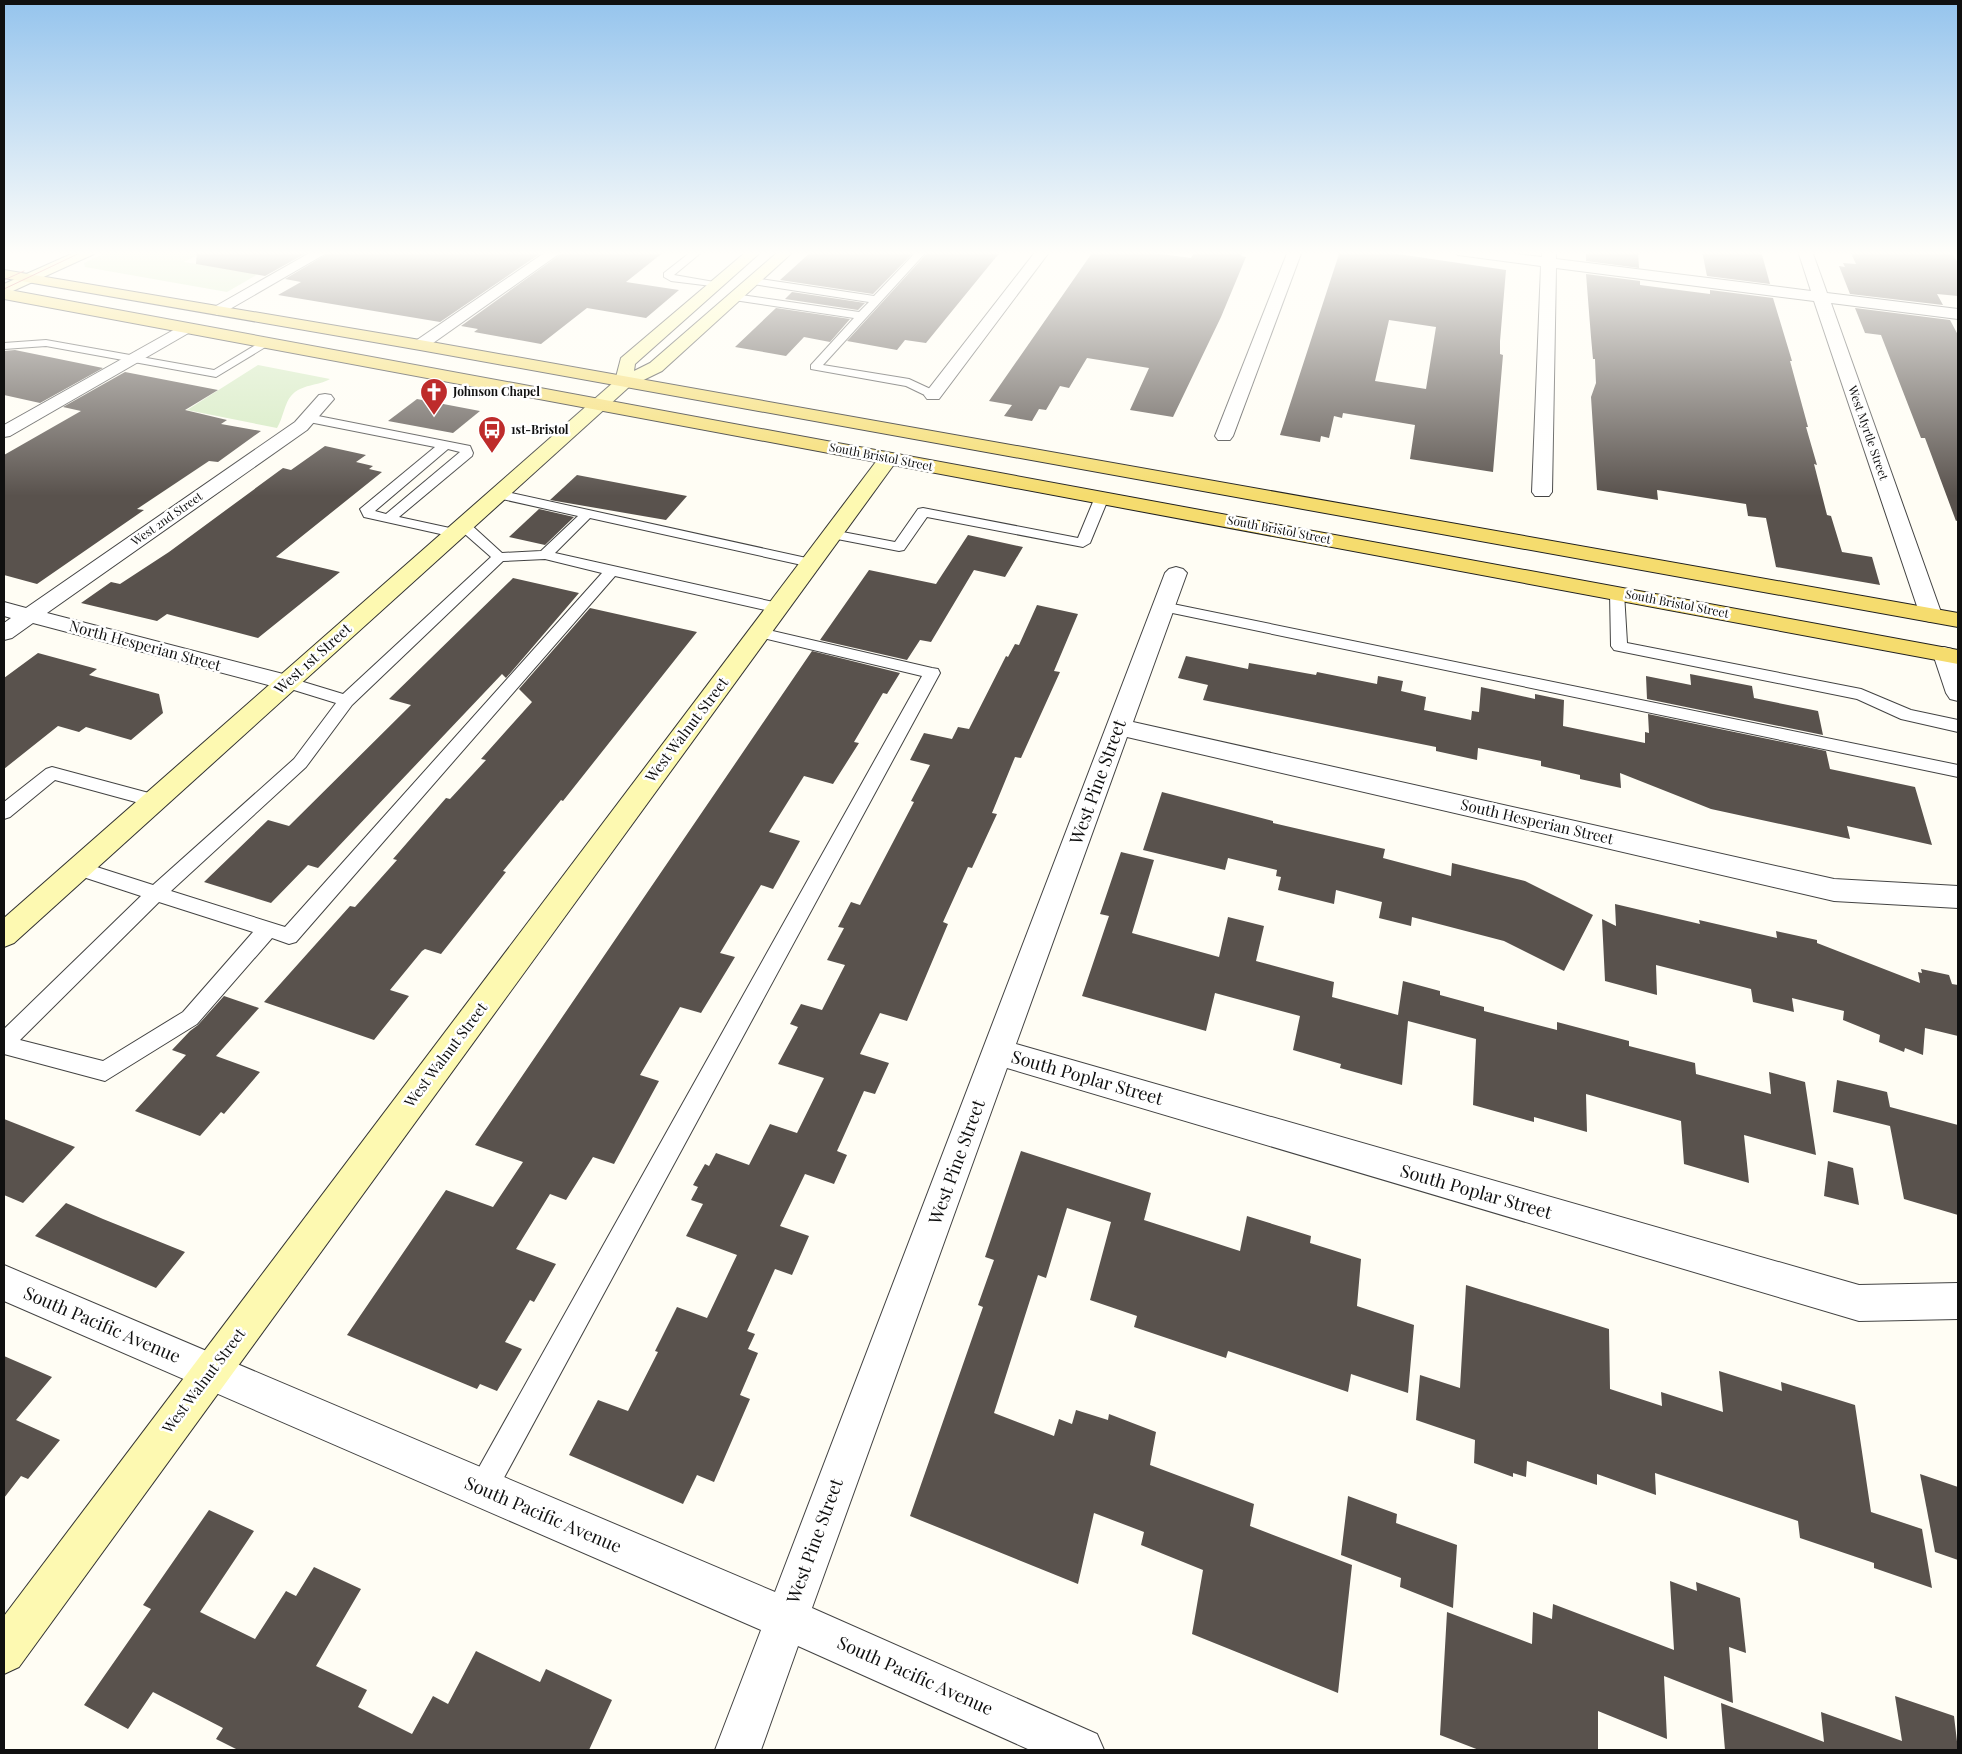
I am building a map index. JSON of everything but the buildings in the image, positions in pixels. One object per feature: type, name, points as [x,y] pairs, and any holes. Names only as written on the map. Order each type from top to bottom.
[{"type":"main road","name":"South Bristol Street","points":[[212,333],[1951,655]]},
{"type":"main road","name":"South Bristol Street","points":[[350,333],[1958,620]]},
{"type":"main road","points":[[623,383],[626,362],[660,333]]},
{"type":"main road","name":"West 1st Street","points":[[4,935],[623,383],[656,367],[694,333]]},
{"type":"main road","name":"West Walnut Street","points":[[4,1652],[888,459]]},
{"type":"street","points":[[4,432],[177,333]]},
{"type":"street","points":[[420,345],[438,333]]},
{"type":"street","points":[[933,396],[981,333]]},
{"type":"street","points":[[1224,436],[1264,333]]},
{"type":"street","points":[[1542,492],[1547,333]]},
{"type":"street","name":"West Myrtle Street","points":[[1833,333],[1931,615]]},
{"type":"street","name":"West 2nd Street","points":[[4,634],[301,426],[325,399]]},
{"type":"street","name":"West Pine Street","points":[[738,1750],[1176,574]]},
{"type":"street","name":"North Hesperian Street","points":[[4,609],[286,682]]},
{"type":"street","points":[[1951,655],[1958,694]]},
{"type":"street","name":"South Hesperian Street","points":[[1119,727],[1834,890],[1958,898]]},
{"type":"street","name":"South Poplar Street","points":[[998,1052],[1859,1303],[1958,1301]]},
{"type":"street","name":"South Pacific Avenue","points":[[4,1283],[786,1619],[1081,1750]]},
{"type":"lane","points":[[847,333],[816,367],[909,383],[933,396]]},
{"type":"lane","points":[[4,346],[46,342],[216,374],[266,343]]},
{"type":"lane","points":[[308,418],[466,449],[466,453],[389,518]]},
{"type":"lane","points":[[445,445],[366,509],[369,514],[459,529],[499,557],[545,555],[778,608]]},
{"type":"lane","points":[[498,494],[811,563]]},
{"type":"lane","points":[[832,534],[899,547],[923,512],[1082,543],[1102,498]]},
{"type":"lane","points":[[545,555],[587,514]]},
{"type":"lane","points":[[4,1044],[156,893],[300,763],[346,701],[499,557]]},
{"type":"lane","points":[[78,868],[289,936],[612,571]]},
{"type":"lane","points":[[1617,593],[1620,646],[1862,694],[1907,715],[1958,726]]},
{"type":"lane","points":[[1163,607],[1958,771]]},
{"type":"lane","points":[[483,1488],[932,673],[760,633]]},
{"type":"lane","points":[[286,682],[346,701]]},
{"type":"lane","points":[[4,812],[52,773],[154,801]]},
{"type":"lane","points":[[4,1044],[105,1071],[190,1018],[268,929]]},
{"type":"green space","points":[[258,365],[330,379],[295,392],[287,402],[277,428],[187,410]]},
{"type":"place","name":"Johnson Chapel","points":[[434,416]]},
{"type":"place","name":"1st-Bristol","points":[[492,454]]}]
